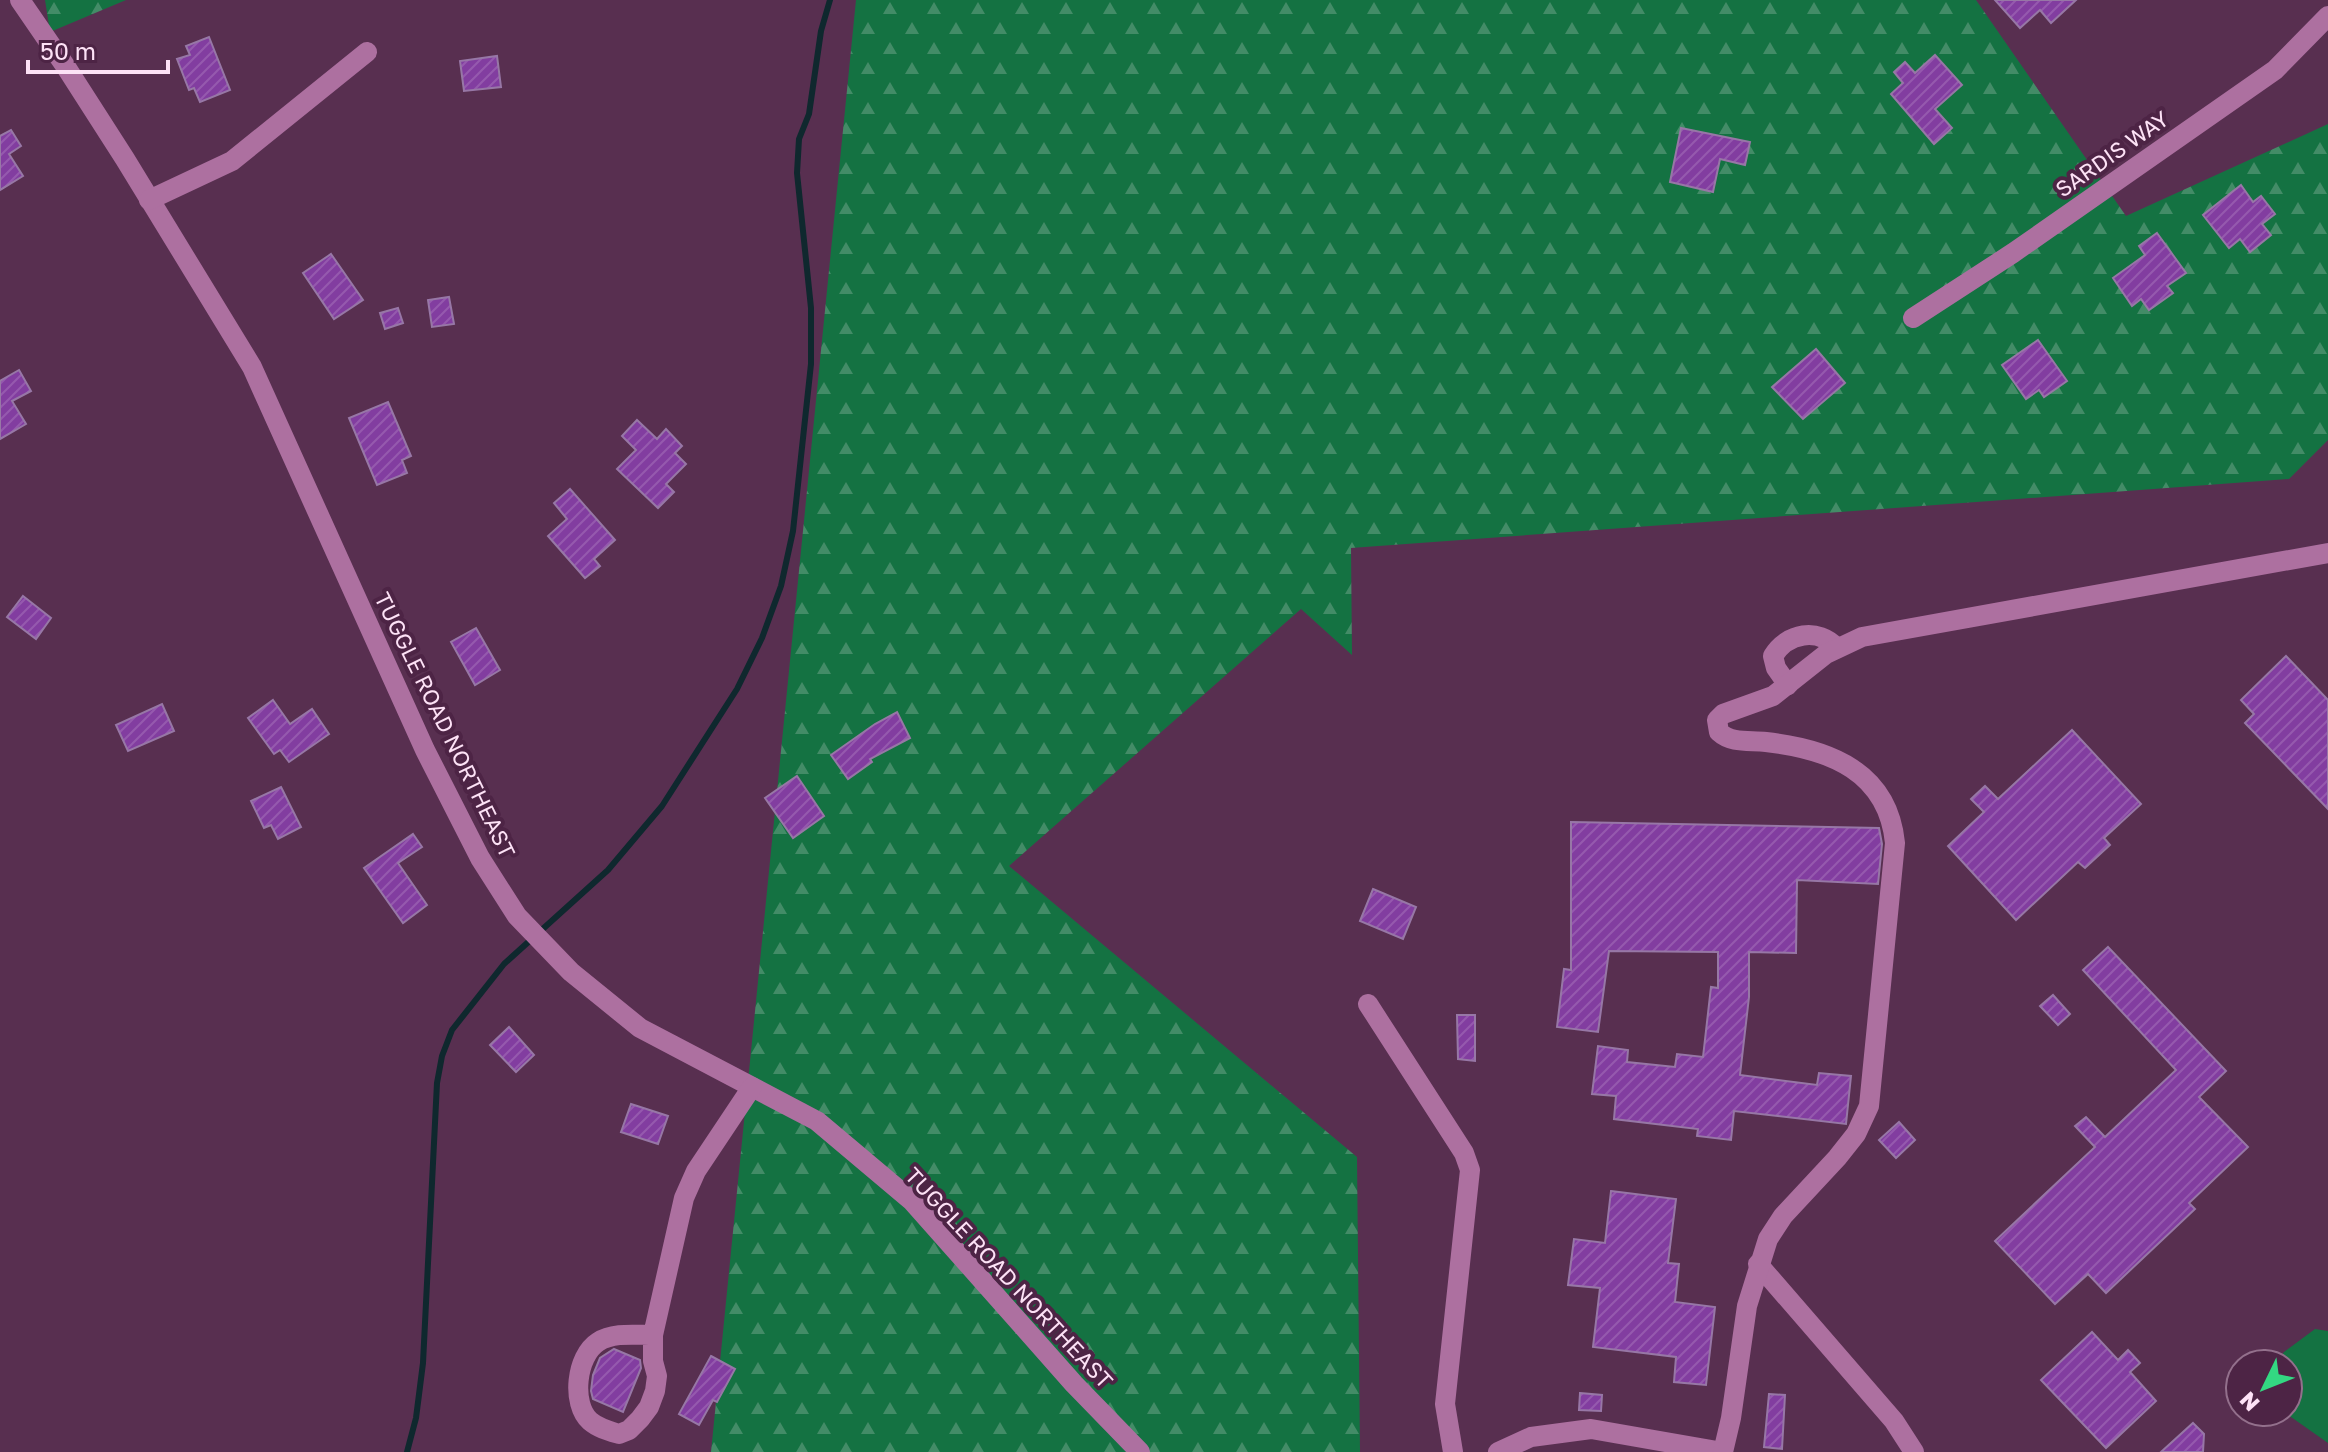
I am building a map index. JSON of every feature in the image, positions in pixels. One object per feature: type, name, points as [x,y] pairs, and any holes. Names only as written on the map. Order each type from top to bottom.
[{"type":"street","name":"TUGGLE ROAD NORTHEAST","points":[[20,0],[66,67],[252,367],[425,750],[480,858],[517,916],[571,972],[640,1028],[817,1121],[912,1201],[1074,1384],[1140,1452]]},
{"type":"street","name":"SARDIS WAY","points":[[1913,318],[2013,253],[2275,70],[2328,16]]},
{"type":"street","points":[[149,200],[232,161],[367,52]]},
{"type":"street","points":[[1498,1452],[1531,1437],[1591,1429],[1723,1452],[1747,1306],[1768,1239],[1783,1216],[1856,1134],[1869,1106],[1895,843],[1891,817],[1879,793],[1856,770],[1824,755],[1786,745],[1735,741],[1719,732],[1716,723],[1723,714],[1767,698],[1837,648],[1862,637],[2328,553]]},
{"type":"street","points":[[1788,685],[1776,668],[1773,656],[1787,641],[1803,635],[1815,635],[1825,637],[1837,648]]},
{"type":"street","points":[[1368,1004],[1464,1153],[1470,1170],[1445,1404],[1453,1452]]},
{"type":"street","points":[[653,1335],[611,1336],[590,1348],[583,1363],[579,1396],[582,1411],[591,1423],[619,1434],[629,1430],[649,1407],[657,1376],[653,1361],[653,1335],[684,1198],[696,1171],[752,1087]]},
{"type":"street","points":[[1758,1264],[1894,1421],[1914,1452]]},
{"type":"green space","points":[[45,0],[126,0],[50,32]]},
{"type":"green space","points":[[856,0],[1976,0],[2126,216],[2328,124],[2328,440],[2289,479],[1351,548],[1352,655],[1301,609],[1009,866],[1357,1157],[1360,1452],[711,1452]]},
{"type":"green space","points":[[2315,1329],[2328,1331],[2328,1443],[2304,1426],[2304,1348],[2289,1348]]},
{"type":"building","points":[[1995,0],[2076,0],[2051,23],[2040,10],[2020,28]]},
{"type":"building","points":[[209,37],[230,90],[200,102],[194,88],[189,90],[177,59],[190,55],[186,46]]},
{"type":"building","points":[[1935,55],[1962,85],[1935,109],[1952,128],[1934,144],[1891,94],[1903,83],[1894,72],[1905,62],[1915,73]]},
{"type":"building","points":[[497,56],[501,87],[464,91],[460,61]]},
{"type":"building","points":[[1681,128],[1750,142],[1745,165],[1720,159],[1713,192],[1670,182]]},
{"type":"building","points":[[11,130],[21,146],[9,154],[23,176],[0,190],[0,136]]},
{"type":"building","points":[[2241,185],[2253,202],[2261,196],[2275,214],[2262,224],[2271,235],[2250,252],[2240,239],[2229,248],[2203,215]]},
{"type":"building","points":[[2157,233],[2186,273],[2167,286],[2173,293],[2149,310],[2141,299],[2132,306],[2113,278],[2145,255],[2139,246]]},
{"type":"building","points":[[331,254],[363,300],[334,319],[303,273]]},
{"type":"building","points":[[449,297],[454,324],[432,327],[428,300]]},
{"type":"building","points":[[398,308],[403,323],[385,329],[380,313]]},
{"type":"building","points":[[2038,340],[2067,381],[2044,397],[2039,390],[2026,399],[2002,365]]},
{"type":"building","points":[[1816,349],[1845,383],[1803,419],[1772,387]]},
{"type":"building","points":[[19,370],[31,391],[12,401],[26,424],[0,439],[0,381]]},
{"type":"building","points":[[388,402],[411,456],[402,460],[407,473],[377,485],[349,418]]},
{"type":"building","points":[[637,420],[657,439],[666,429],[682,446],[675,453],[686,464],[666,484],[674,492],[658,508],[617,469],[636,450],[622,436]]},
{"type":"building","points":[[570,489],[615,540],[594,559],[600,566],[585,578],[548,536],[567,519],[554,503]]},
{"type":"building","points":[[23,596],[51,618],[36,639],[7,617]]},
{"type":"building","points":[[476,628],[500,670],[475,685],[451,642]]},
{"type":"building","points":[[2286,656],[2328,700],[2328,809],[2245,723],[2254,714],[2241,700]]},
{"type":"building","points":[[273,700],[290,724],[312,709],[329,734],[289,762],[280,750],[274,754],[248,718]]},
{"type":"building","points":[[162,704],[174,731],[128,751],[116,725]]},
{"type":"building","points":[[897,712],[910,738],[870,759],[872,762],[848,779],[831,755]]},
{"type":"building","points":[[2072,730],[2141,804],[2104,838],[2110,845],[2085,868],[2078,862],[2016,920],[1948,846],[1984,812],[1971,799],[1985,786],[1998,799]]},
{"type":"building","points":[[797,776],[824,816],[793,838],[765,798]]},
{"type":"building","points":[[281,787],[301,827],[278,839],[271,825],[264,828],[251,801]]},
{"type":"building","points":[[1571,822],[1879,828],[1882,844],[1878,884],[1797,880],[1796,953],[1749,952],[1749,997],[1740,1075],[1817,1085],[1819,1073],[1851,1076],[1846,1124],[1734,1111],[1731,1140],[1697,1136],[1698,1129],[1614,1119],[1616,1096],[1592,1094],[1598,1046],[1628,1050],[1627,1062],[1675,1067],[1677,1054],[1703,1057],[1711,987],[1718,988],[1718,952],[1609,951],[1598,1032],[1557,1027],[1564,969],[1571,970]]},
{"type":"building","points":[[413,834],[422,847],[398,863],[427,905],[403,923],[364,868]]},
{"type":"building","points":[[1373,889],[1416,907],[1403,939],[1360,921]]},
{"type":"building","points":[[2108,947],[2226,1071],[2199,1097],[2248,1147],[2189,1203],[2195,1209],[2106,1293],[2088,1274],[2055,1304],[1995,1241],[2095,1147],[2075,1126],[2086,1117],[2105,1137],[2176,1070],[2083,970]]},
{"type":"building","points":[[2053,995],[2070,1014],[2058,1025],[2040,1006]]},
{"type":"building","points":[[1457,1015],[1475,1015],[1475,1061],[1458,1059]]},
{"type":"building","points":[[509,1027],[534,1055],[516,1072],[490,1045]]},
{"type":"building","points":[[631,1104],[668,1116],[658,1144],[621,1132]]},
{"type":"building","points":[[1899,1122],[1915,1140],[1896,1158],[1879,1140]]},
{"type":"building","points":[[1611,1191],[1676,1199],[1668,1263],[1679,1264],[1675,1302],[1715,1307],[1706,1385],[1674,1382],[1676,1357],[1593,1347],[1600,1288],[1568,1285],[1574,1239],[1605,1243]]},
{"type":"building","points":[[2092,1332],[2118,1360],[2128,1350],[2140,1363],[2130,1372],[2156,1401],[2106,1448],[2041,1380]]},
{"type":"building","points":[[614,1349],[640,1360],[641,1368],[623,1412],[593,1399],[591,1391],[600,1358]]},
{"type":"building","points":[[711,1356],[735,1369],[717,1402],[713,1400],[699,1425],[679,1414]]},
{"type":"building","points":[[1580,1393],[1602,1395],[1601,1411],[1579,1410]]},
{"type":"building","points":[[1769,1394],[1785,1395],[1782,1449],[1764,1447]]},
{"type":"building","points":[[2193,1423],[2204,1434],[2203,1452],[2161,1452]]},
{"type":"waterway","points":[[407,1452],[416,1418],[423,1363],[437,1083],[442,1056],[452,1030],[504,964],[608,870],[662,806],[737,689],[762,638],[781,586],[793,531],[811,364],[811,308],[797,173],[799,139],[809,114],[821,31],[830,0]]}]
